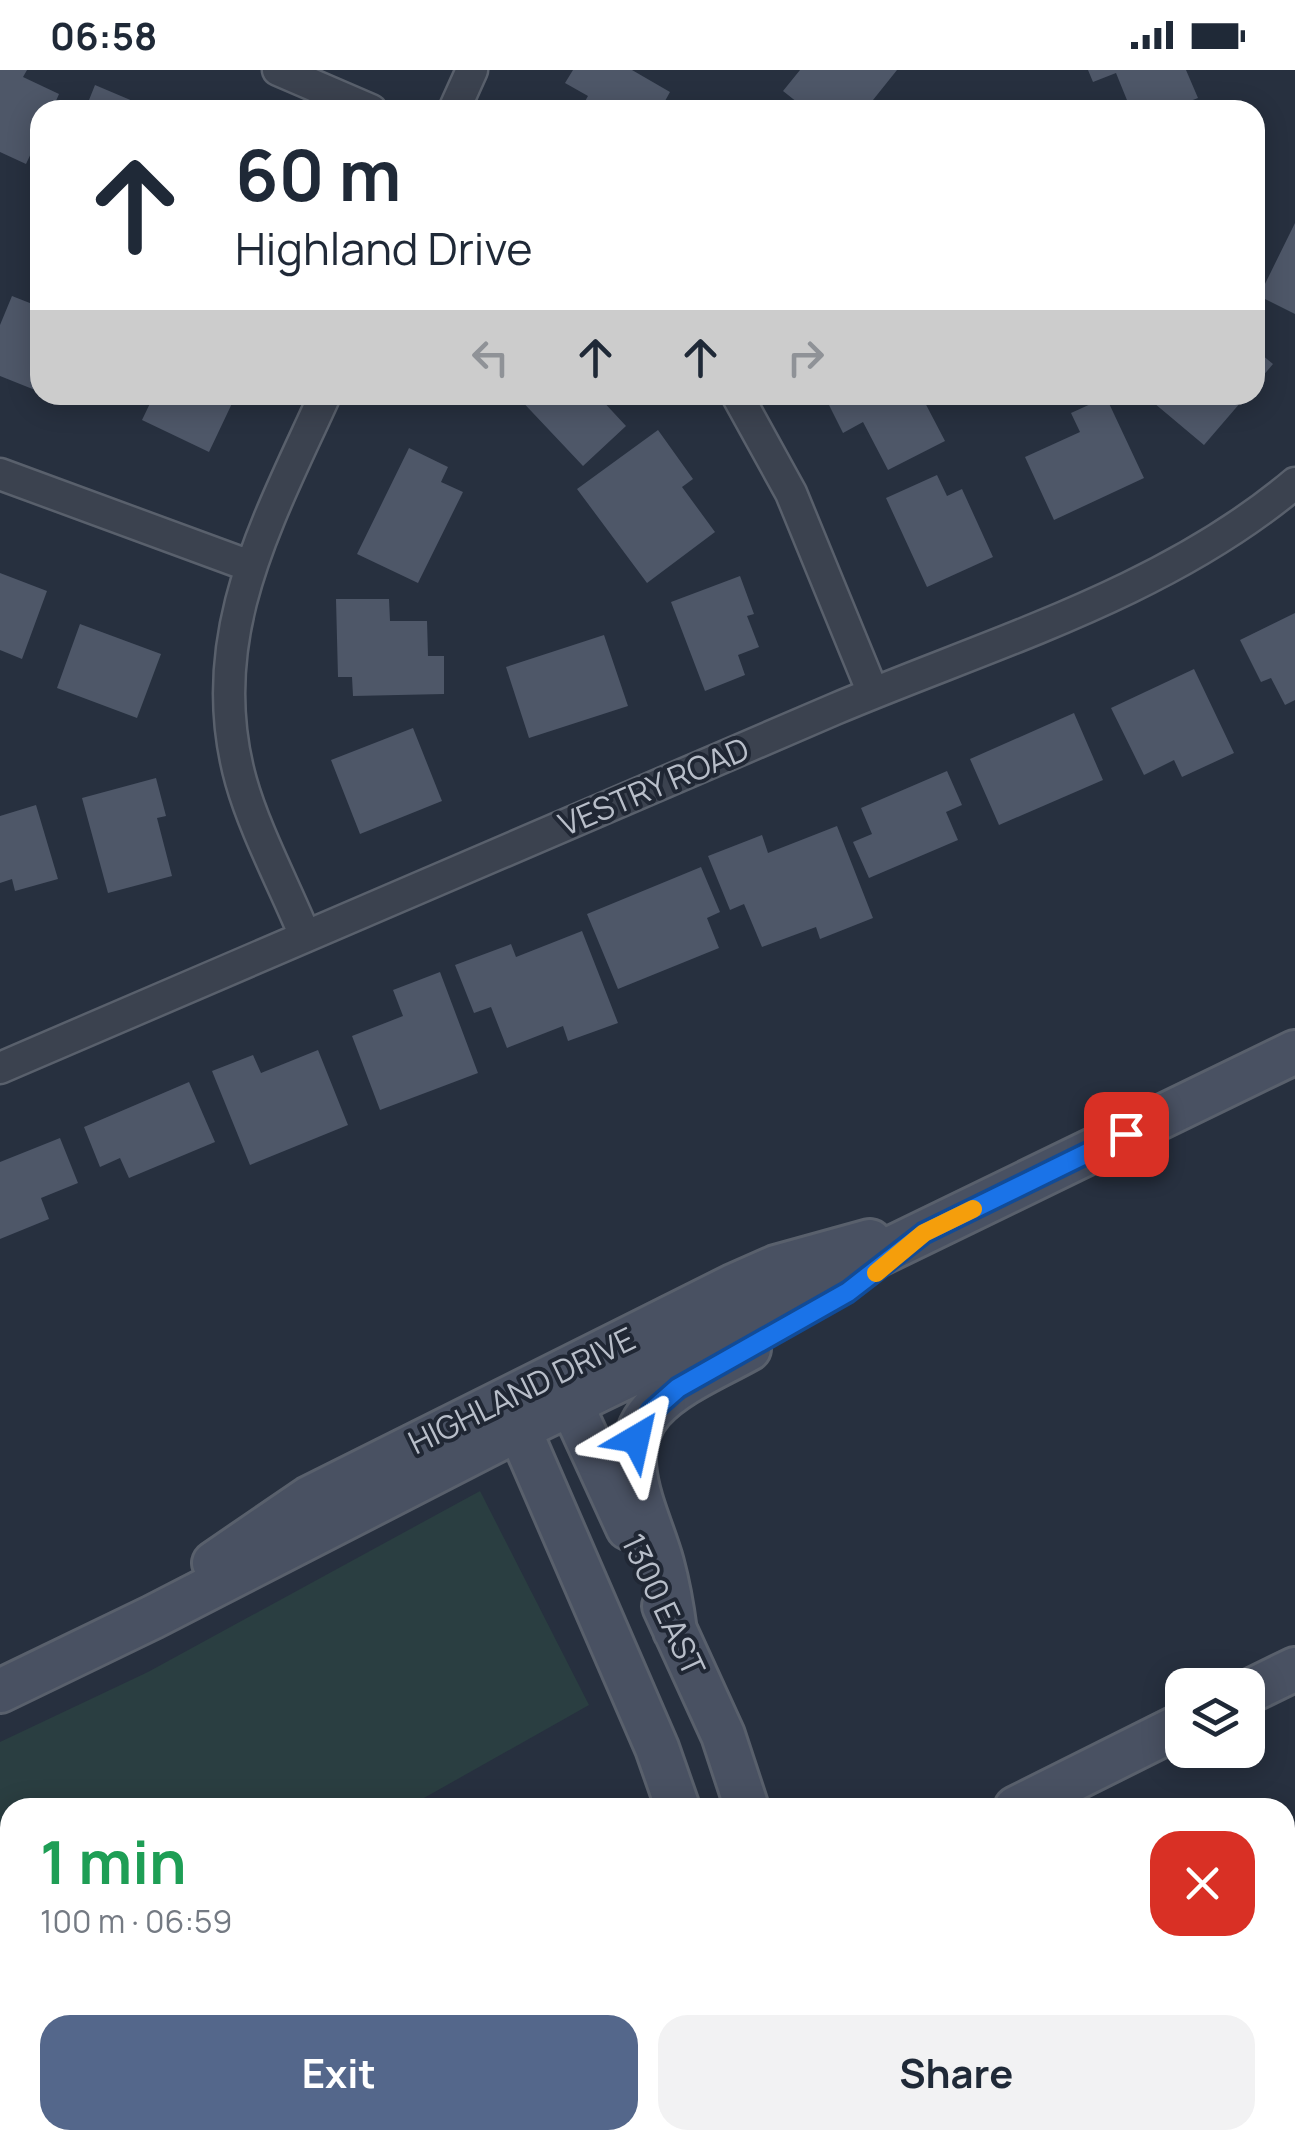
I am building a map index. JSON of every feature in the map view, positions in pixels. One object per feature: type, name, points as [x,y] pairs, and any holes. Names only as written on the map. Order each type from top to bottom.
[{"type":"main road","name":"HIGHLAND DRIVE","points":[[512,1414],[572,1406],[1295,1052]]},
{"type":"main road","name":"HIGHLAND DRIVE","points":[[0,1691],[152,1617],[222,1557],[309,1498],[512,1414],[776,1267],[872,1240],[924,1233]]},
{"type":"main road","points":[[675,1631],[662,1562],[634,1469],[636,1439],[642,1424],[678,1388],[848,1292],[924,1233]]},
{"type":"main road","name":"1300 EAST","points":[[572,1406],[723,1735],[744,1798]]},
{"type":"main road","name":"1300 EAST","points":[[512,1414],[658,1748],[675,1798]]},
{"type":"main road","points":[[1265,1683],[1295,1668]]},
{"type":"main road","points":[[1036,1798],[1165,1733]]},
{"type":"street","points":[[278,70],[347,100]]},
{"type":"street","points":[[458,100],[472,70]]},
{"type":"street","points":[[306,936],[242,784],[232,742],[229,658],[250,566],[321,405]]},
{"type":"street","points":[[742,405],[790,492],[874,693]]},
{"type":"street","points":[[0,474],[250,566]]},
{"type":"street","name":"VESTRY ROAD","points":[[0,1068],[1152,578],[1221,538],[1295,483]]},
{"type":"green space","points":[[480,1491],[589,1705],[424,1798],[0,1798],[0,1742],[148,1672]]},
{"type":"building","points":[[0,70],[27,70],[23,77],[59,94],[56,100],[30,100],[30,155],[26,164],[0,152]]},
{"type":"building","points":[[573,70],[632,70],[670,92],[666,100],[586,100],[588,96],[565,83]]},
{"type":"building","points":[[800,70],[897,70],[873,100],[794,100],[783,91]]},
{"type":"building","points":[[1088,70],[1186,70],[1198,98],[1127,100],[1116,73],[1093,82]]},
{"type":"building","points":[[95,85],[130,100],[89,100]]},
{"type":"building","points":[[1295,223],[1295,314],[1265,299],[1265,284]]},
{"type":"building","points":[[12,296],[30,303],[30,388],[0,376],[0,325]]},
{"type":"building","points":[[1265,357],[1273,364],[1265,373]]},
{"type":"building","points":[[149,405],[231,405],[209,452],[142,420]]},
{"type":"building","points":[[525,405],[606,405],[626,426],[583,466]]},
{"type":"building","points":[[829,405],[926,405],[945,441],[888,470],[863,422],[843,433]]},
{"type":"building","points":[[1088,405],[1110,405],[1144,478],[1054,520],[1025,457],[1080,432],[1071,413]]},
{"type":"building","points":[[1156,405],[1238,405],[1204,445]]},
{"type":"building","points":[[658,430],[693,479],[682,487],[715,532],[647,583],[577,489]]},
{"type":"building","points":[[409,448],[448,467],[441,482],[463,492],[418,583],[357,554]]},
{"type":"building","points":[[937,475],[947,496],[962,489],[993,557],[927,587],[886,498]]},
{"type":"building","points":[[0,573],[47,591],[22,659],[0,650]]},
{"type":"building","points":[[740,576],[754,614],[747,616],[759,647],[738,655],[745,675],[705,691],[671,602]]},
{"type":"building","points":[[336,599],[389,599],[390,621],[427,621],[428,656],[444,656],[444,694],[353,696],[352,677],[338,677]]},
{"type":"building","points":[[1295,613],[1295,700],[1285,705],[1271,678],[1261,682],[1240,640]]},
{"type":"building","points":[[80,624],[161,654],[137,718],[57,688]]},
{"type":"building","points":[[604,635],[628,706],[529,738],[506,667]]},
{"type":"building","points":[[1194,669],[1234,753],[1182,777],[1174,760],[1144,775],[1111,708]]},
{"type":"building","points":[[1074,713],[1103,780],[999,825],[970,759]]},
{"type":"building","points":[[413,728],[442,801],[360,834],[331,760]]},
{"type":"building","points":[[947,771],[962,805],[946,812],[958,840],[869,878],[853,842],[872,834],[861,808]]},
{"type":"building","points":[[156,778],[166,816],[157,818],[172,876],[108,893],[82,798]]},
{"type":"building","points":[[36,805],[58,879],[15,891],[12,879],[0,883],[0,816]]},
{"type":"building","points":[[837,826],[873,918],[820,939],[816,927],[762,947],[744,904],[730,910],[708,856],[762,835],[768,853]]},
{"type":"building","points":[[701,867],[720,912],[707,918],[719,948],[618,989],[587,914]]},
{"type":"building","points":[[582,931],[618,1023],[568,1041],[563,1026],[507,1048],[491,1007],[474,1013],[455,965],[511,944],[516,957]]},
{"type":"building","points":[[440,972],[478,1073],[380,1110],[352,1036],[403,1016],[393,990]]},
{"type":"building","points":[[318,1050],[348,1125],[250,1165],[212,1071],[253,1055],[261,1073]]},
{"type":"building","points":[[189,1082],[215,1142],[129,1178],[120,1158],[100,1167],[84,1127]]},
{"type":"building","points":[[60,1138],[78,1183],[41,1198],[49,1219],[0,1239],[0,1162]]},
{"type":"slow traffic","points":[[876,1273],[924,1233],[973,1209]]},
{"type":"route","points":[[636,1439],[652,1411],[678,1388],[823,1308],[900,1255],[924,1233],[1126,1134]]}]
